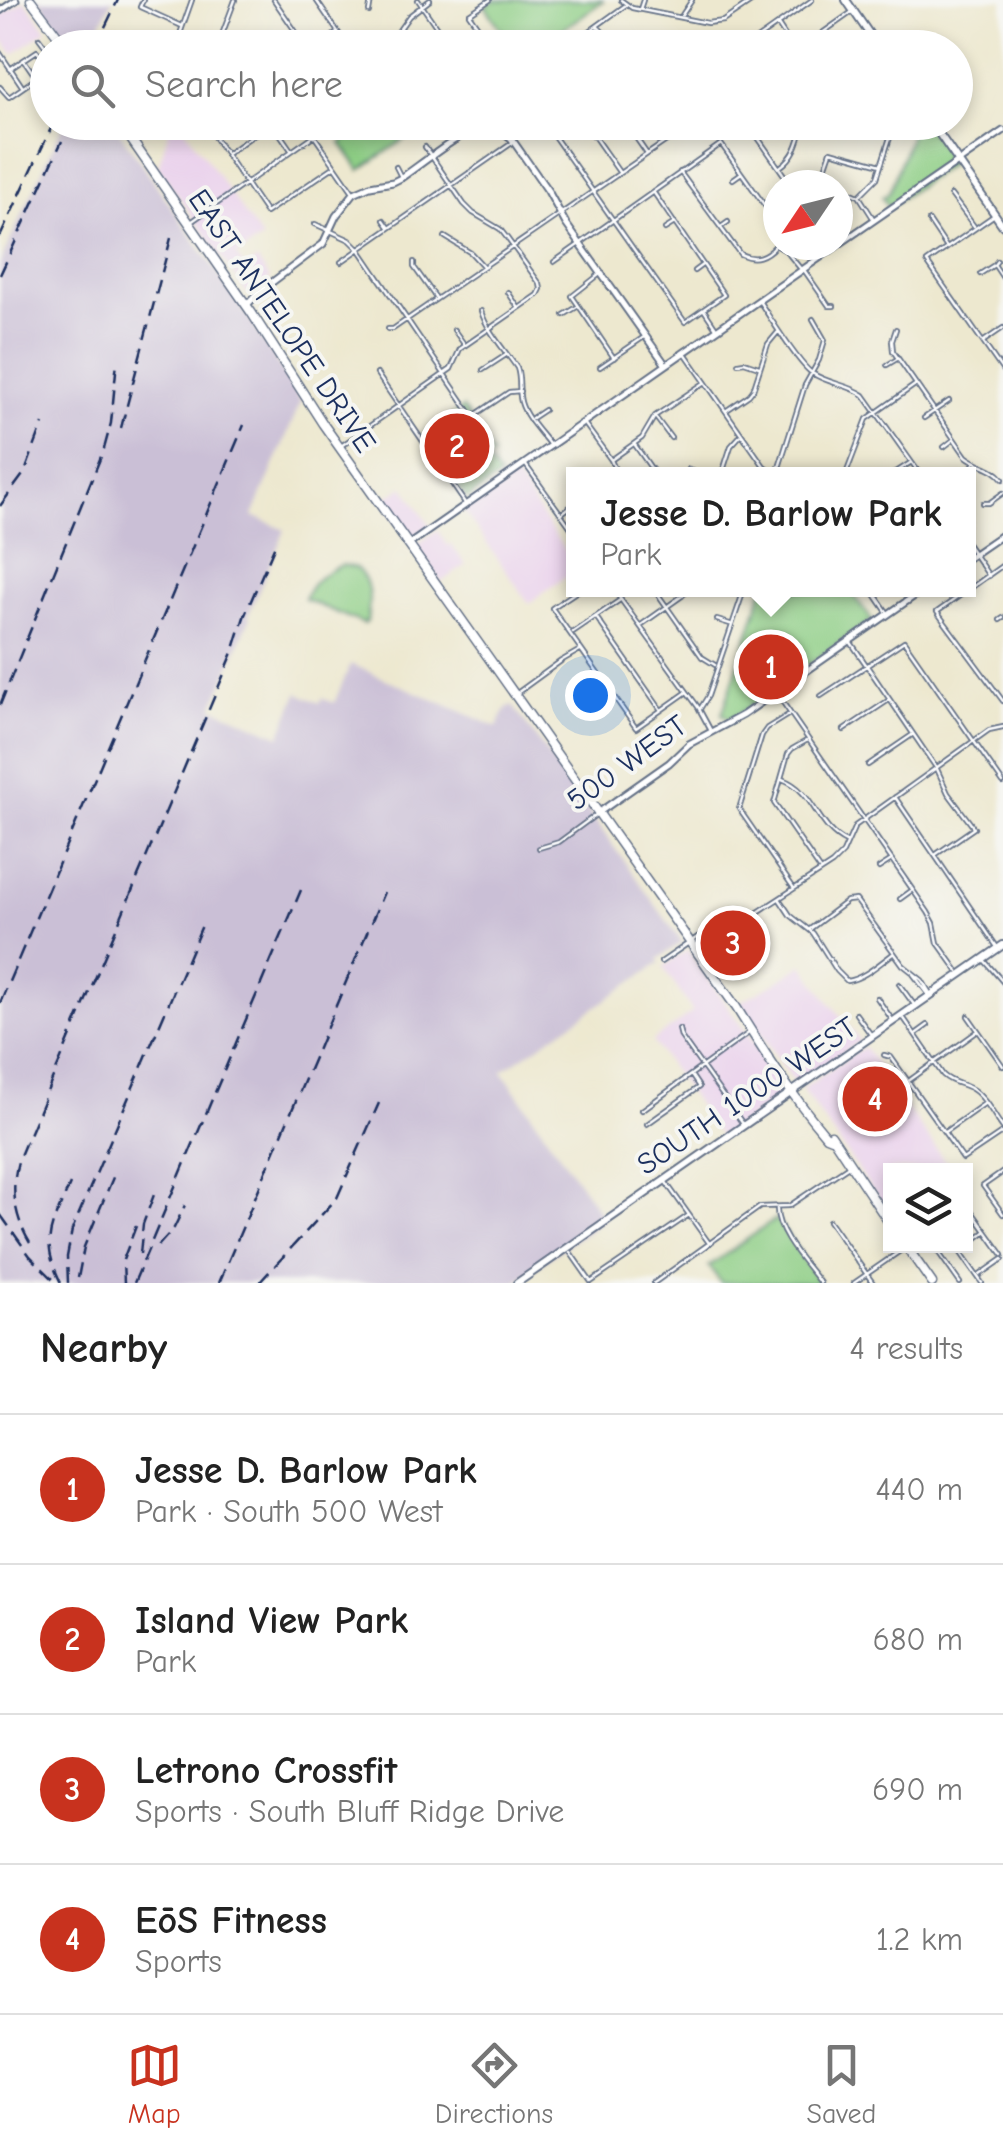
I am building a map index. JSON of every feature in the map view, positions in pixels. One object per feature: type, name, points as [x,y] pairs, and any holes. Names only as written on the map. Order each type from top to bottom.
[{"type":"main road","points":[[32,0],[54,30]]},
{"type":"main road","points":[[846,0],[866,30]]},
{"type":"main road","name":"EAST ANTELOPE DRIVE","points":[[132,140],[408,545],[690,942],[767,1058],[831,1138],[883,1214]]},
{"type":"main road","points":[[943,140],[1003,226]]},
{"type":"main road","name":"SOUTH 1000 WEST","points":[[516,1283],[1001,946]]},
{"type":"main road","points":[[912,1253],[932,1283]]},
{"type":"street","points":[[0,11],[16,0]]},
{"type":"street","points":[[143,0],[140,7],[182,26]]},
{"type":"street","points":[[181,30],[192,0]]},
{"type":"street","points":[[224,30],[235,0]]},
{"type":"street","points":[[274,0],[295,30]]},
{"type":"street","points":[[316,0],[337,30]]},
{"type":"street","points":[[369,12],[371,0]]},
{"type":"street","points":[[418,0],[439,30]]},
{"type":"street","points":[[401,30],[410,16],[430,0]]},
{"type":"street","points":[[480,30],[469,14],[490,0]]},
{"type":"street","points":[[621,0],[640,10],[707,23],[723,21],[754,0]]},
{"type":"street","points":[[640,10],[643,0]]},
{"type":"street","points":[[682,17],[692,0]]},
{"type":"street","points":[[769,30],[812,0]]},
{"type":"street","points":[[591,30],[626,5]]},
{"type":"street","points":[[826,30],[853,11]]},
{"type":"street","points":[[777,24],[781,30]]},
{"type":"street","points":[[597,26],[600,30]]},
{"type":"street","points":[[0,54],[23,87]]},
{"type":"street","points":[[10,68],[30,55]]},
{"type":"street","points":[[24,60],[30,69]]},
{"type":"street","points":[[0,87],[8,96],[30,82]]},
{"type":"street","points":[[853,235],[1003,131]]},
{"type":"street","points":[[136,146],[138,140]]},
{"type":"street","points":[[217,140],[266,213],[335,166]]},
{"type":"street","points":[[226,155],[248,140]]},
{"type":"street","points":[[284,140],[292,152]]},
{"type":"street","points":[[190,224],[308,140]]},
{"type":"street","points":[[317,140],[354,194]]},
{"type":"street","points":[[247,305],[324,244],[336,216],[354,194],[401,178],[458,140]]},
{"type":"street","points":[[557,140],[684,322],[724,295],[654,193]]},
{"type":"street","points":[[596,140],[620,174]]},
{"type":"street","points":[[637,140],[647,155]]},
{"type":"street","points":[[388,330],[668,140]]},
{"type":"street","points":[[760,140],[779,168],[791,160],[798,140]]},
{"type":"street","points":[[859,196],[877,178],[890,140]]},
{"type":"street","points":[[341,262],[514,142],[666,365]]},
{"type":"street","points":[[554,262],[721,144],[763,203]]},
{"type":"street","points":[[340,446],[446,373],[460,349],[541,290],[513,246],[500,230],[468,209],[425,147]]},
{"type":"street","points":[[824,170],[830,152],[881,165]]},
{"type":"street","points":[[396,167],[401,178]]},
{"type":"street","points":[[680,172],[734,248],[747,257],[763,256]]},
{"type":"street","points":[[733,179],[742,173]]},
{"type":"street","points":[[853,193],[859,196],[874,220]]},
{"type":"street","points":[[951,195],[976,228]]},
{"type":"street","points":[[995,214],[927,262],[1003,371]]},
{"type":"street","points":[[384,220],[390,229]]},
{"type":"street","points":[[928,221],[947,248]]},
{"type":"street","points":[[720,228],[728,222]]},
{"type":"street","points":[[665,229],[674,223]]},
{"type":"street","points":[[315,224],[350,240],[360,250],[472,415],[509,392],[520,391]]},
{"type":"street","points":[[445,237],[483,267]]},
{"type":"street","points":[[794,260],[830,306],[834,306]]},
{"type":"street","points":[[408,545],[816,260]]},
{"type":"street","points":[[414,262],[437,299]]},
{"type":"street","points":[[980,274],[996,263],[1003,278]]},
{"type":"street","points":[[694,271],[704,265]]},
{"type":"street","points":[[602,273],[572,296],[614,358]]},
{"type":"street","points":[[508,292],[519,308]]},
{"type":"street","points":[[758,300],[812,374],[864,395],[915,467]]},
{"type":"street","points":[[564,316],[578,306]]},
{"type":"street","points":[[703,309],[717,329]]},
{"type":"street","points":[[481,311],[520,374],[521,403],[550,446]]},
{"type":"street","points":[[779,467],[805,386],[820,360],[825,340],[813,319]]},
{"type":"street","points":[[896,328],[894,351],[954,440],[974,463],[996,470],[1003,479]]},
{"type":"street","points":[[983,342],[1003,328]]},
{"type":"street","points":[[454,330],[465,346]]},
{"type":"street","points":[[726,411],[749,396],[768,344],[780,330]]},
{"type":"street","points":[[600,367],[646,336]]},
{"type":"street","points":[[684,352],[765,467]]},
{"type":"street","points":[[483,370],[508,354]]},
{"type":"street","points":[[887,365],[898,358]]},
{"type":"street","points":[[738,363],[760,367]]},
{"type":"street","points":[[377,374],[466,504]]},
{"type":"street","points":[[610,460],[642,438],[655,416],[705,382]]},
{"type":"street","points":[[848,467],[867,419],[916,384]]},
{"type":"street","points":[[924,418],[949,401]]},
{"type":"street","points":[[531,419],[544,410]]},
{"type":"street","points":[[655,416],[670,438]]},
{"type":"street","points":[[584,422],[613,467]]},
{"type":"street","points":[[724,467],[731,446],[742,434]]},
{"type":"street","points":[[944,447],[954,440]]},
{"type":"street","points":[[634,444],[650,467]]},
{"type":"street","points":[[904,467],[911,462]]},
{"type":"street","points":[[525,463],[566,522]]},
{"type":"street","points":[[972,467],[974,463]]},
{"type":"street","points":[[983,503],[1003,493]]},
{"type":"street","points":[[560,514],[566,510]]},
{"type":"street","points":[[976,553],[1003,534]]},
{"type":"street","points":[[976,561],[989,576]]},
{"type":"street","points":[[976,585],[1003,566]]},
{"type":"street","points":[[568,597],[552,608],[636,728],[687,692]]},
{"type":"street","points":[[659,597],[702,658],[718,666]]},
{"type":"street","points":[[640,626],[681,597]]},
{"type":"street","points":[[699,710],[740,597]]},
{"type":"street","points":[[877,597],[888,614]]},
{"type":"street","name":"500 WEST","points":[[539,848],[559,842],[670,763],[689,744],[743,715],[913,597]]},
{"type":"street","points":[[959,597],[937,612],[1003,700]]},
{"type":"street","points":[[570,634],[621,599],[711,731]]},
{"type":"street","points":[[596,617],[661,710]]},
{"type":"street","points":[[717,620],[732,624]]},
{"type":"street","points":[[850,641],[974,828],[934,855]]},
{"type":"street","points":[[821,696],[904,641],[1003,783]]},
{"type":"street","points":[[514,695],[581,650]]},
{"type":"street","points":[[776,693],[932,919],[938,943],[961,975]]},
{"type":"street","points":[[844,730],[889,700]]},
{"type":"street","points":[[790,714],[764,731],[738,809],[794,889]]},
{"type":"street","points":[[661,962],[706,933],[729,931],[820,872],[841,856],[851,831],[863,820],[990,730],[1003,727]]},
{"type":"street","points":[[868,765],[912,734]]},
{"type":"street","points":[[808,740],[790,752],[774,803],[820,872]]},
{"type":"street","points":[[781,778],[796,784],[832,834],[847,842]]},
{"type":"street","points":[[895,797],[1001,946]]},
{"type":"street","points":[[879,868],[891,860]]},
{"type":"street","points":[[900,898],[912,890]]},
{"type":"street","points":[[779,899],[794,919],[810,929],[848,982],[894,953]]},
{"type":"street","points":[[810,929],[847,901],[856,900],[931,996]]},
{"type":"street","points":[[983,959],[1003,982]]},
{"type":"street","points":[[899,984],[916,1007]]},
{"type":"street","points":[[878,998],[894,1022]]},
{"type":"street","points":[[856,1014],[872,1037]]},
{"type":"street","points":[[884,1054],[891,1056],[963,1159],[1003,1130],[977,1092],[947,1079],[902,1016]]},
{"type":"street","points":[[968,1016],[1003,1066]]},
{"type":"street","points":[[916,1034],[928,1026]]},
{"type":"street","points":[[679,1029],[744,1126]]},
{"type":"street","points":[[642,1110],[752,1031]]},
{"type":"street","points":[[908,1080],[978,1031]]},
{"type":"street","points":[[646,1124],[699,1087],[691,1075]]},
{"type":"street","points":[[945,1132],[986,1103]]},
{"type":"street","points":[[654,1283],[760,1207],[790,1206],[850,1165]]},
{"type":"street","points":[[1003,1172],[984,1186],[1003,1214]]},
{"type":"street","points":[[664,1180],[709,1243]]},
{"type":"street","points":[[777,1207],[778,1224],[820,1283]]},
{"type":"street","points":[[973,1213],[1003,1257],[978,1276]]},
{"type":"street","points":[[567,1248],[592,1282],[688,1215]]},
{"type":"street","points":[[829,1220],[873,1283]]},
{"type":"street","points":[[973,1240],[986,1231]]},
{"type":"street","points":[[854,1283],[897,1253]]},
{"type":"street","points":[[939,1253],[960,1283]]},
{"type":"street","points":[[961,1253],[982,1283]]},
{"type":"shaded area","points":[[39,0],[112,0],[98,30],[61,30]]},
{"type":"shaded area","points":[[25,1],[47,30],[30,30],[30,42],[13,54],[0,36],[0,16]]},
{"type":"shaded area","points":[[56,140],[125,140],[248,317],[301,401],[253,516],[285,530],[213,707],[280,736],[298,693],[320,703],[322,698],[334,703],[351,664],[497,727],[507,707],[513,706],[682,942],[658,959],[660,963],[502,1071],[604,1219],[514,1283],[0,1283],[0,263]]},
{"type":"shaded area","points":[[166,140],[193,140],[262,239],[236,256],[245,268],[257,260],[270,279],[247,293],[158,167]]},
{"type":"shaded area","points":[[514,475],[566,552],[566,577],[529,603],[463,510]]},
{"type":"shaded area","points":[[404,486],[430,526],[412,537],[383,500]]},
{"type":"shaded area","points":[[437,530],[466,565],[441,582],[416,546]]},
{"type":"shaded area","points":[[688,950],[787,1091],[721,1138],[652,1041],[693,1012],[663,967]]},
{"type":"shaded area","points":[[803,964],[860,1041],[796,1085],[739,1002]]},
{"type":"shaded area","points":[[864,1047],[946,1163],[883,1163],[883,1206],[802,1089]]},
{"type":"green space","points":[[495,0],[603,1],[561,30],[502,30],[485,6]]},
{"type":"green space","points":[[345,140],[403,140],[360,170],[341,143]]},
{"type":"green space","points":[[909,140],[937,140],[950,164],[888,207],[882,197],[888,194]]},
{"type":"green space","points":[[463,408],[493,456],[487,460],[499,477],[467,499],[422,435]]},
{"type":"green space","points":[[342,565],[356,568],[367,586],[369,607],[364,624],[304,599],[319,578]]},
{"type":"green space","points":[[761,597],[855,597],[872,620],[730,720],[722,714]]},
{"type":"green space","points":[[776,1219],[820,1283],[721,1283],[709,1266]]},
{"type":"railway","points":[[104,30],[118,0]]},
{"type":"railway","points":[[0,237],[46,140]]},
{"type":"railway","points":[[0,275],[62,141]]},
{"type":"railway","points":[[121,428],[171,238]]},
{"type":"railway","points":[[0,705],[104,449],[111,423],[117,361]]},
{"type":"railway","points":[[0,506],[25,472],[43,424]]},
{"type":"railway","points":[[0,1003],[244,425]]},
{"type":"railway","points":[[30,1243],[15,1202],[19,1158],[277,540]]},
{"type":"railway","points":[[134,1283],[301,890]]},
{"type":"railway","points":[[219,1283],[384,892]]},
{"type":"railway","points":[[68,1283],[72,1230],[203,923]]},
{"type":"railway","points":[[259,1283],[337,1198],[379,1103]]},
{"type":"railway","points":[[78,1278],[84,1247],[114,1175]]},
{"type":"railway","points":[[61,1283],[49,1243],[53,1222],[70,1184]]},
{"type":"railway","points":[[140,1254],[143,1224],[155,1192]]},
{"type":"railway","points":[[158,1246],[174,1228],[185,1205]]},
{"type":"railway","points":[[0,1214],[30,1256],[57,1283]]},
{"type":"railway","points":[[124,1283],[123,1260],[136,1226]]},
{"type":"place","name":"Island View Park","points":[[457,446]]},
{"type":"place","name":"Jesse D. Barlow Park","points":[[771,667]]},
{"type":"place","name":"Letrono Crossfit","points":[[733,943]]},
{"type":"place","name":"EōS Fitness","points":[[875,1099]]}]
